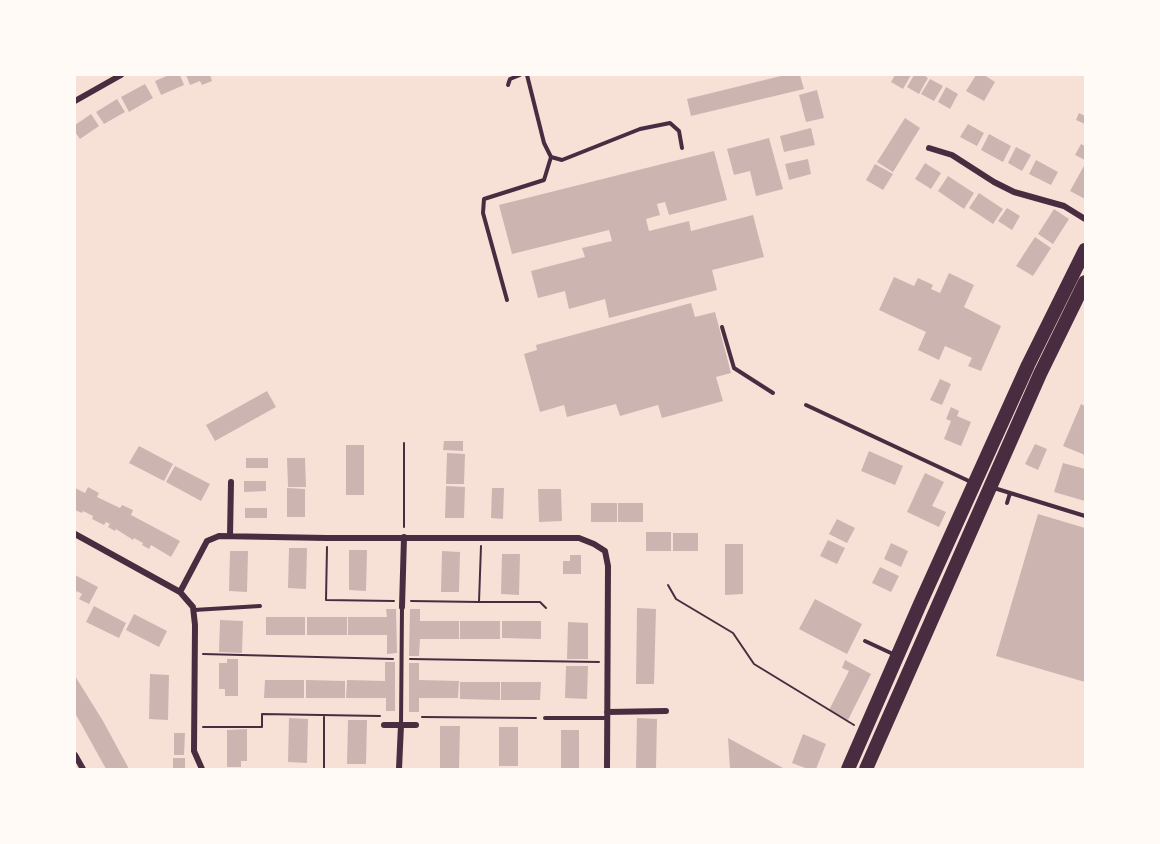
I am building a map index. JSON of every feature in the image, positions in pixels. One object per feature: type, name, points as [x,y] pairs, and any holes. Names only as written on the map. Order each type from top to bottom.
[{"type":"highway","points":[[848,769],[1049,320],[1085,250]]},
{"type":"highway","points":[[866,769],[1040,374],[1085,282]]},
{"type":"street","points":[[75,101],[111,79],[122,75]]},
{"type":"street","points":[[929,148],[952,155],[1014,192],[1064,206],[1085,219]]},
{"type":"street","points":[[230,536],[231,482]]},
{"type":"street","points":[[75,534],[187,598],[193,610],[194,751],[202,769]]},
{"type":"street","points":[[180,592],[207,541],[219,536],[579,538],[594,544],[605,551],[608,566],[607,769]]},
{"type":"street","points":[[402,607],[404,537]]},
{"type":"street","points":[[607,715],[666,711]]},
{"type":"street","points":[[399,769],[401,724]]},
{"type":"street","points":[[384,725],[416,724]]},
{"type":"street","points":[[75,755],[82,769]]},
{"type":"lane","points":[[508,85],[510,79],[520,75]]},
{"type":"lane","points":[[507,300],[483,213],[484,199],[544,180],[550,157],[544,143],[527,75]]},
{"type":"lane","points":[[550,157],[562,160],[640,129],[670,123],[679,131],[682,148]]},
{"type":"lane","points":[[722,327],[734,368],[773,393]]},
{"type":"lane","points":[[806,405],[975,484]]},
{"type":"lane","points":[[990,487],[1085,516]]},
{"type":"lane","points":[[1007,503],[1010,493]]},
{"type":"lane","points":[[193,610],[260,606]]},
{"type":"lane","points":[[401,724],[402,607]]},
{"type":"lane","points":[[865,641],[897,656]]},
{"type":"lane","points":[[545,718],[607,715]]},
{"type":"path","points":[[404,443],[404,537]]},
{"type":"path","points":[[668,585],[676,599],[733,633],[754,664],[864,731]]},
{"type":"path","points":[[479,602],[540,602],[546,608]]},
{"type":"path","points":[[194,727],[262,727],[262,714],[539,718]]},
{"type":"path","points":[[324,715],[324,769]]},
{"type":"building","points":[[169,75],[180,75],[184,85],[161,95],[155,81]]},
{"type":"building","points":[[186,75],[210,75],[212,81],[202,85],[200,81],[190,85]]},
{"type":"building","points":[[785,75],[800,75],[804,89],[691,116],[687,99]]},
{"type":"building","points":[[895,75],[911,75],[903,89],[891,82]]},
{"type":"building","points":[[914,75],[923,75],[928,78],[919,94],[907,87]]},
{"type":"building","points":[[976,75],[984,75],[995,82],[984,101],[966,91]]},
{"type":"building","points":[[930,79],[943,86],[934,101],[921,94]]},
{"type":"building","points":[[145,84],[153,98],[129,112],[121,97]]},
{"type":"building","points":[[946,87],[958,94],[950,109],[938,102]]},
{"type":"building","points":[[817,90],[824,118],[806,122],[799,95]]},
{"type":"building","points":[[117,99],[125,112],[104,124],[96,112]]},
{"type":"building","points":[[1079,113],[1085,116],[1085,124],[1076,120]]},
{"type":"building","points":[[91,114],[99,126],[80,139],[75,132],[75,125]]},
{"type":"building","points":[[905,118],[920,128],[893,172],[877,162]]},
{"type":"building","points":[[968,124],[984,133],[977,146],[960,137]]},
{"type":"building","points":[[811,128],[815,145],[784,152],[780,136]]},
{"type":"building","points":[[989,134],[1011,146],[1003,162],[981,150]]},
{"type":"building","points":[[769,138],[783,189],[756,196],[750,171],[734,175],[727,149]]},
{"type":"building","points":[[1081,144],[1085,146],[1085,160],[1075,155]]},
{"type":"building","points":[[1016,147],[1031,155],[1022,171],[1008,163]]},
{"type":"building","points":[[714,151],[727,200],[669,215],[665,202],[657,204],[660,215],[646,219],[649,231],[689,221],[691,231],[753,215],[764,257],[712,270],[717,290],[609,318],[605,299],[569,309],[565,291],[538,298],[531,271],[585,257],[582,248],[612,241],[609,230],[512,254],[499,205]]},
{"type":"building","points":[[808,159],[811,174],[789,180],[785,164]]},
{"type":"building","points":[[1036,160],[1058,172],[1051,185],[1029,174]]},
{"type":"building","points":[[925,163],[941,173],[931,189],[915,179]]},
{"type":"building","points":[[875,164],[893,174],[883,190],[866,180]]},
{"type":"building","points":[[1085,164],[1085,199],[1070,191]]},
{"type":"building","points":[[948,176],[974,193],[964,209],[938,191]]},
{"type":"building","points":[[979,193],[1003,209],[993,224],[969,208]]},
{"type":"building","points":[[1007,208],[1020,216],[1012,230],[998,221]]},
{"type":"building","points":[[1054,209],[1069,219],[1053,244],[1038,234]]},
{"type":"building","points":[[1035,237],[1051,248],[1033,276],[1016,266]]},
{"type":"building","points":[[949,273],[974,285],[964,307],[1001,326],[981,371],[968,366],[972,358],[945,346],[939,360],[918,350],[926,332],[879,310],[894,277],[914,286],[918,278],[933,285],[931,289],[940,293]]},
{"type":"building","points":[[691,303],[695,317],[715,312],[731,373],[716,377],[723,401],[662,418],[658,405],[620,416],[616,404],[567,417],[564,405],[540,412],[524,354],[537,350],[536,345]]},
{"type":"building","points":[[940,379],[951,384],[942,405],[930,400]]},
{"type":"building","points":[[267,391],[276,407],[215,441],[206,425]]},
{"type":"building","points":[[1081,404],[1085,406],[1085,455],[1063,446]]},
{"type":"building","points":[[951,407],[959,411],[957,416],[971,422],[961,446],[944,439],[951,421],[946,419]]},
{"type":"building","points":[[444,441],[463,441],[463,451],[443,450]]},
{"type":"building","points":[[1035,444],[1047,449],[1038,470],[1025,464]]},
{"type":"building","points":[[346,445],[364,445],[364,495],[346,495]]},
{"type":"building","points":[[139,446],[173,464],[164,481],[129,463]]},
{"type":"building","points":[[869,451],[903,466],[895,485],[861,471]]},
{"type":"building","points":[[447,453],[465,454],[464,484],[446,484]]},
{"type":"building","points":[[246,458],[268,458],[268,468],[246,468]]},
{"type":"building","points":[[287,458],[305,458],[306,487],[288,487]]},
{"type":"building","points":[[1063,463],[1085,469],[1085,501],[1054,492]]},
{"type":"building","points":[[175,466],[210,484],[201,501],[166,482]]},
{"type":"building","points":[[925,473],[944,482],[932,506],[946,512],[939,527],[907,512]]},
{"type":"building","points":[[244,481],[266,481],[266,491],[244,492]]},
{"type":"building","points":[[446,486],[465,487],[464,518],[445,518]]},
{"type":"building","points":[[88,487],[99,493],[97,497],[120,508],[122,505],[133,510],[131,515],[180,541],[171,557],[151,545],[149,549],[134,538],[133,540],[116,529],[115,531],[108,527],[110,524],[106,522],[104,525],[92,519],[93,516],[75,510],[75,488],[85,493]]},
{"type":"building","points":[[287,488],[305,489],[305,517],[287,517]]},
{"type":"building","points":[[492,488],[504,488],[503,519],[491,518]]},
{"type":"building","points":[[538,489],[561,489],[562,521],[539,522]]},
{"type":"building","points":[[591,503],[617,503],[617,522],[591,522]]},
{"type":"building","points":[[618,503],[643,503],[643,522],[618,522]]},
{"type":"building","points":[[245,508],[267,508],[267,518],[245,518]]},
{"type":"building","points":[[1038,514],[1085,528],[1085,682],[996,656]]},
{"type":"building","points":[[837,519],[855,528],[847,543],[829,534]]},
{"type":"building","points":[[646,532],[671,532],[671,551],[646,551]]},
{"type":"building","points":[[673,533],[698,533],[698,551],[673,551]]},
{"type":"building","points":[[828,540],[845,548],[837,564],[820,556]]},
{"type":"building","points":[[891,543],[908,551],[901,567],[884,559]]},
{"type":"building","points":[[725,544],[743,544],[743,594],[725,595]]},
{"type":"building","points":[[289,548],[307,548],[306,589],[288,588]]},
{"type":"building","points":[[349,550],[367,550],[366,591],[349,590]]},
{"type":"building","points":[[230,551],[248,551],[247,592],[229,591]]},
{"type":"building","points":[[442,551],[460,552],[459,592],[441,592]]},
{"type":"building","points":[[502,554],[520,554],[519,595],[501,594]]},
{"type":"building","points":[[570,555],[581,555],[581,574],[563,574],[563,561],[570,561]]},
{"type":"building","points":[[880,567],[899,576],[891,592],[872,583]]},
{"type":"building","points":[[75,575],[98,587],[89,604],[79,599],[82,594],[77,591],[75,595]]},
{"type":"building","points":[[815,599],[862,624],[847,654],[799,629]]},
{"type":"building","points":[[94,606],[126,623],[119,638],[86,622]]},
{"type":"building","points":[[637,608],[656,609],[654,684],[636,684]]},
{"type":"building","points":[[386,609],[396,609],[397,653],[387,654],[387,635],[348,635],[348,617],[387,617]]},
{"type":"building","points":[[410,609],[420,609],[420,621],[459,621],[459,639],[420,639],[419,656],[409,656]]},
{"type":"building","points":[[134,614],[167,631],[159,647],[126,630]]},
{"type":"building","points":[[266,617],[305,617],[305,635],[266,635]]},
{"type":"building","points":[[307,617],[347,617],[347,635],[307,635]]},
{"type":"building","points":[[220,620],[243,621],[242,653],[219,652]]},
{"type":"building","points":[[460,621],[500,621],[500,639],[460,639]]},
{"type":"building","points":[[502,621],[541,621],[541,639],[502,638]]},
{"type":"building","points":[[568,622],[588,623],[588,659],[567,659]]},
{"type":"building","points":[[227,659],[238,659],[238,696],[225,696],[225,689],[219,689],[219,663],[227,663]]},
{"type":"building","points":[[845,660],[871,674],[848,720],[829,710],[849,671],[842,668]]},
{"type":"building","points":[[385,662],[395,662],[395,711],[386,711],[386,698],[346,698],[347,680],[385,681]]},
{"type":"building","points":[[409,663],[419,663],[419,680],[459,681],[458,698],[419,698],[419,712],[409,712]]},
{"type":"building","points":[[566,666],[588,666],[587,699],[565,698]]},
{"type":"building","points":[[150,674],[169,675],[168,720],[149,719]]},
{"type":"building","points":[[75,676],[129,769],[106,769],[75,713]]},
{"type":"building","points":[[265,680],[304,680],[304,698],[264,698]]},
{"type":"building","points":[[306,680],[345,681],[345,698],[306,698]]},
{"type":"building","points":[[460,682],[500,682],[500,700],[460,699]]},
{"type":"building","points":[[501,682],[541,682],[540,700],[501,700]]},
{"type":"building","points":[[289,718],[308,719],[307,763],[288,762]]},
{"type":"building","points":[[637,718],[657,719],[656,769],[636,769]]},
{"type":"building","points":[[348,720],[367,720],[366,764],[347,764]]},
{"type":"building","points":[[440,726],[460,726],[459,769],[440,769]]},
{"type":"building","points":[[499,727],[518,727],[518,766],[499,766]]},
{"type":"building","points":[[247,729],[247,761],[241,761],[241,767],[227,767],[227,730]]},
{"type":"building","points":[[561,730],[579,730],[579,768],[561,768]]},
{"type":"building","points":[[174,733],[185,733],[184,755],[174,755]]},
{"type":"building","points":[[803,734],[826,744],[816,769],[808,769],[792,763]]},
{"type":"building","points":[[728,738],[785,769],[730,769]]},
{"type":"building","points":[[173,758],[185,758],[185,769],[173,769]]}]
